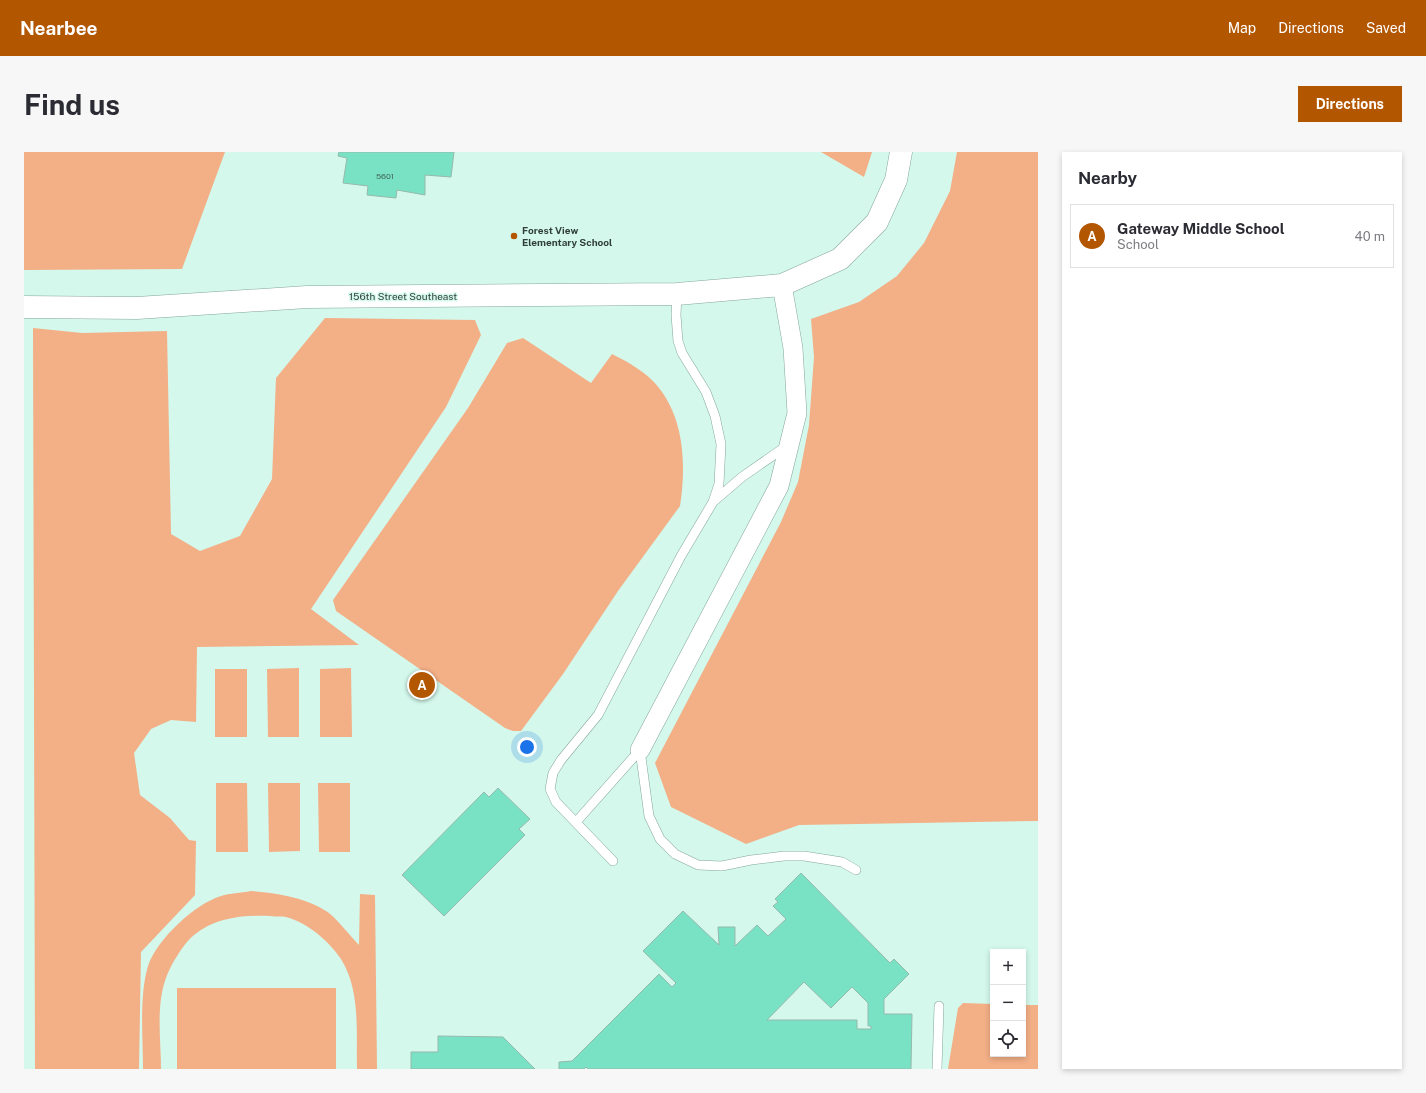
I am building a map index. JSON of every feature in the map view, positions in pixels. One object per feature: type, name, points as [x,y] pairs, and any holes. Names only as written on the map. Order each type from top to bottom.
[{"type":"street","name":"156th Street Southeast","points":[[24,307],[137,308],[307,297],[677,294],[782,285],[840,259],[876,222],[896,180],[901,152]]},
{"type":"street","points":[[640,750],[779,486],[797,413],[793,348],[782,285]]},
{"type":"lane","points":[[613,861],[556,802],[550,789],[553,773],[598,715],[685,549],[713,502],[719,484],[721,444],[715,416],[706,392],[682,353],[678,341],[676,315],[677,294]]},
{"type":"lane","points":[[713,502],[742,477],[790,444]]},
{"type":"lane","points":[[576,821],[640,750]]},
{"type":"lane","points":[[640,750],[649,816],[660,839],[675,854],[698,864],[722,866],[751,860],[784,856],[804,856],[842,862],[856,870]]},
{"type":"lane","points":[[937,1069],[938,1006]]},
{"type":"shaded area","points":[[24,152],[225,152],[182,269],[24,270]]},
{"type":"shaded area","points":[[821,152],[872,152],[864,177]]},
{"type":"shaded area","points":[[957,152],[1038,152],[1038,821],[799,825],[746,844],[671,807],[655,763],[781,522],[798,482],[809,425],[814,357],[811,319],[859,302],[897,276],[924,243],[950,191]]},
{"type":"shaded area","points":[[325,318],[475,320],[481,335],[446,407],[311,609],[359,645],[197,647],[196,722],[171,720],[151,729],[134,753],[140,795],[170,818],[189,840],[196,841],[195,895],[141,952],[139,1069],[35,1069],[33,328],[82,333],[167,331],[171,534],[200,551],[240,536],[272,479],[276,378]]},
{"type":"shaded area","points":[[523,338],[591,383],[612,354],[631,364],[649,377],[668,401],[674,415],[682,445],[683,476],[680,506],[618,591],[563,674],[521,731],[513,731],[505,728],[336,611],[333,600],[468,408],[507,343]]},
{"type":"shaded area","points":[[299,668],[299,737],[268,737],[267,669]]},
{"type":"shaded area","points":[[351,668],[352,737],[320,737],[320,669]]},
{"type":"shaded area","points":[[215,669],[247,669],[247,737],[215,737]]},
{"type":"shaded area","points":[[216,783],[247,783],[248,852],[216,852]]},
{"type":"shaded area","points":[[268,783],[300,783],[300,851],[269,852]]},
{"type":"shaded area","points":[[318,783],[350,783],[350,852],[319,852]]},
{"type":"shaded area","points":[[251,891],[292,897],[321,908],[341,924],[359,945],[360,894],[375,895],[377,1069],[357,1069],[355,998],[347,971],[336,952],[324,939],[310,928],[294,920],[286,917],[261,916],[231,918],[221,921],[203,929],[189,939],[176,957],[162,991],[160,1013],[161,1069],[143,1069],[143,990],[148,966],[153,956],[168,934],[200,907],[221,896]]},
{"type":"shaded area","points":[[177,988],[336,988],[336,1069],[177,1069]]},
{"type":"shaded area","points":[[963,1003],[990,1004],[990,1057],[1026,1057],[1026,1005],[1038,1005],[1038,1069],[948,1069],[958,1008]]},
{"type":"building","points":[[339,152],[454,152],[451,177],[425,175],[425,195],[397,190],[396,198],[367,195],[368,186],[343,183],[347,158],[338,156]]},
{"type":"building","points":[[498,788],[530,819],[519,829],[525,835],[444,916],[402,875],[484,792],[489,797]]},
{"type":"building","points":[[801,873],[890,963],[894,959],[909,974],[884,999],[884,1014],[912,1014],[911,1069],[588,1069],[586,1067],[584,1069],[559,1069],[559,1062],[572,1061],[659,974],[672,987],[676,983],[643,951],[683,911],[719,945],[718,927],[735,927],[735,946],[757,925],[768,936],[786,919],[773,906],[778,902],[775,899]],"holes":[[[804,982],[831,1008],[852,987],[868,1003],[868,1026],[871,1026],[871,1029],[857,1029],[857,1020],[767,1020]]]},
{"type":"building","points":[[438,1036],[503,1037],[535,1069],[411,1069],[411,1052],[438,1052]]},
{"type":"place","name":"Forest View Elementary School","points":[[514,236]]},
{"type":"place","name":"Gateway Middle School","points":[[422,685]]}]
